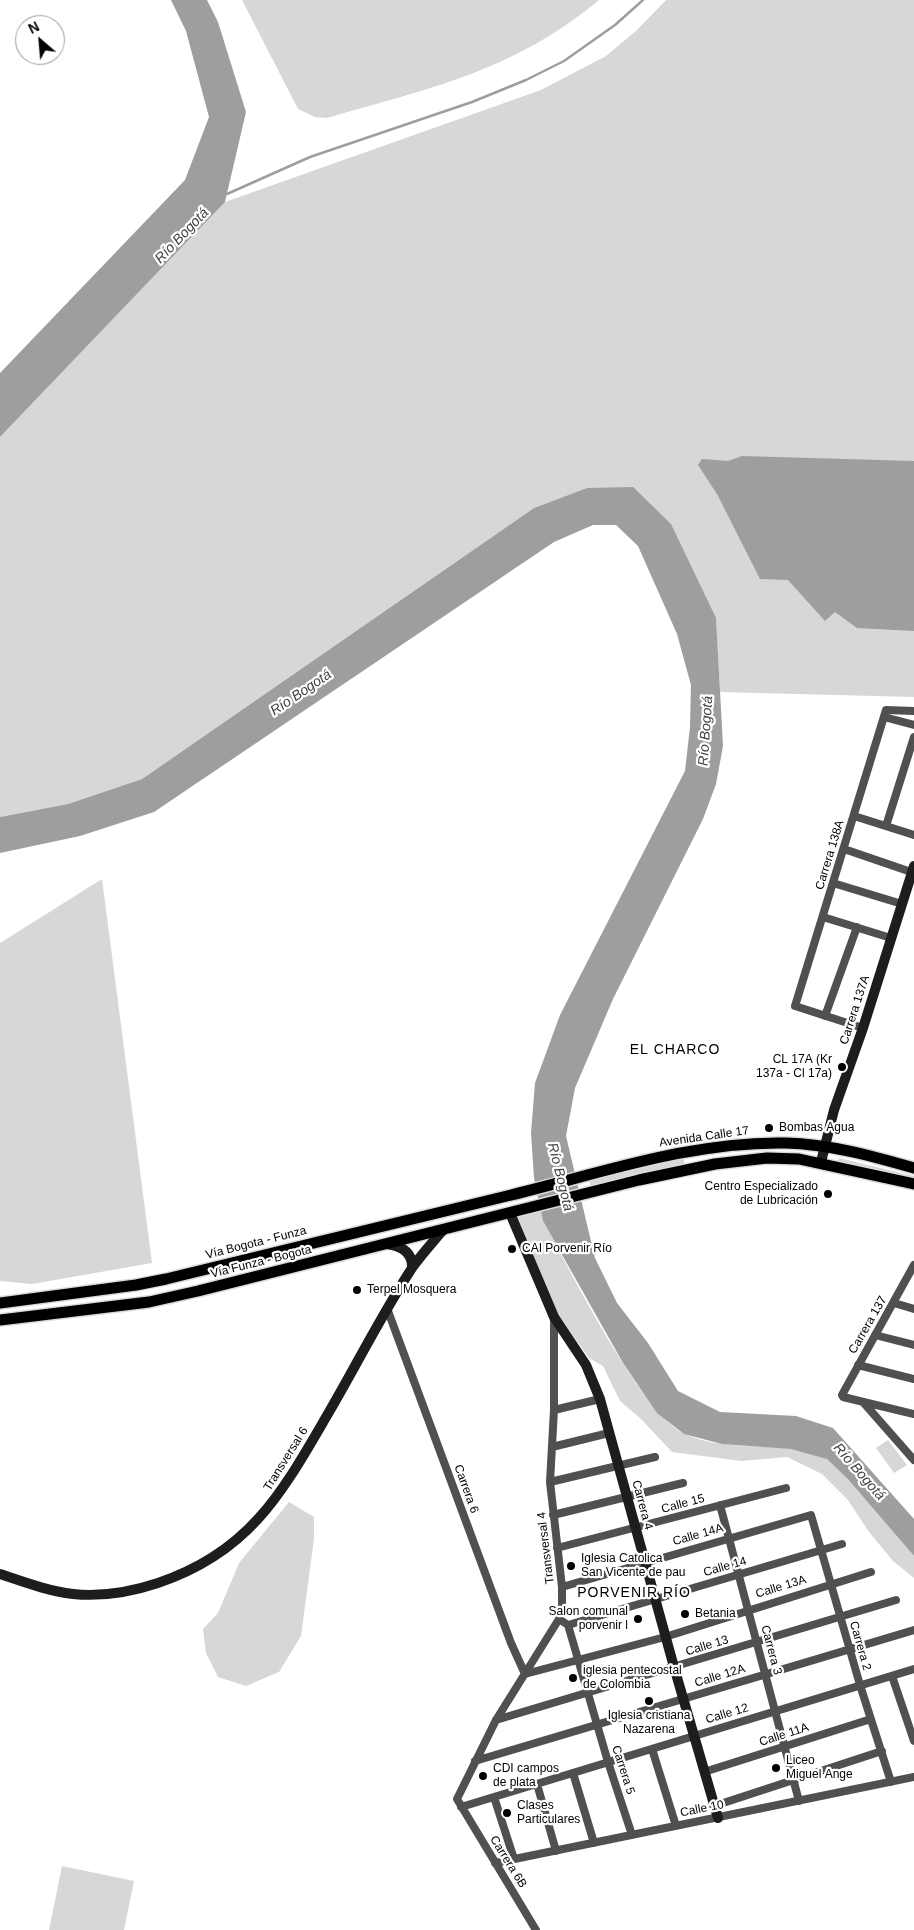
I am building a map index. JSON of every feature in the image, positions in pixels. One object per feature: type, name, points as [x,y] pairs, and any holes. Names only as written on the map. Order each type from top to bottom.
[{"type":"main road","name":"Avenida Calle 17","points":[[516,1194],[668,1154],[758,1144],[786,1143],[825,1146],[914,1168]]},
{"type":"main road","points":[[697,1150],[700,1167],[766,1158],[822,1162],[914,1184]]},
{"type":"main road","name":"Vía Funza - Bogota","points":[[0,1320],[149,1302],[700,1167]]},
{"type":"main road","name":"Vía Bogota - Funza","points":[[0,1302],[136,1285],[516,1194]]},
{"type":"main road","points":[[195,1272],[198,1291]]},
{"type":"street","points":[[885,714],[914,711]]},
{"type":"street","points":[[885,714],[914,725]]},
{"type":"street","name":"Carrera 138A","points":[[825,1016],[795,1006],[885,714]]},
{"type":"street","points":[[886,826],[914,737]]},
{"type":"street","points":[[854,816],[914,835]]},
{"type":"street","points":[[844,849],[913,870]]},
{"type":"street","name":"Carrera 137A","points":[[822,1162],[834,1110],[863,1028],[913,870]]},
{"type":"street","points":[[833,883],[902,904]]},
{"type":"street","points":[[823,917],[892,938]]},
{"type":"street","points":[[857,927],[825,1016],[863,1028]]},
{"type":"street","name":"Carrera 4","points":[[510,1213],[554,1317],[586,1365],[600,1399],[665,1637],[718,1818]]},
{"type":"street","name":"Transversal 6","points":[[0,1574],[54,1591],[102,1594],[134,1590],[165,1580],[192,1569],[221,1552],[260,1519],[287,1485],[412,1268],[443,1230]]},
{"type":"street","points":[[387,1244],[399,1246],[408,1253],[412,1268]]},
{"type":"street","name":"Carrera 137","points":[[863,1402],[842,1396],[858,1364],[912,1274],[914,1265]]},
{"type":"street","points":[[894,1303],[914,1309]]},
{"type":"street","name":"Carrera 6","points":[[388,1311],[511,1643],[525,1674]]},
{"type":"street","name":"Transversal 4","points":[[461,1807],[457,1802],[458,1794],[496,1720],[559,1619],[562,1610],[562,1587],[550,1482],[554,1410],[554,1317]]},
{"type":"street","points":[[875,1335],[914,1345]]},
{"type":"street","points":[[858,1364],[914,1379]]},
{"type":"street","points":[[554,1410],[600,1399]]},
{"type":"street","points":[[863,1402],[914,1414]]},
{"type":"street","points":[[863,1402],[914,1460]]},
{"type":"street","points":[[552,1447],[610,1433]]},
{"type":"street","points":[[550,1482],[655,1457]]},
{"type":"street","points":[[553,1515],[683,1483]]},
{"type":"street","name":"Calle 15","points":[[557,1548],[786,1488]]},
{"type":"street","name":"Carrera 3","points":[[720,1505],[799,1801]]},
{"type":"street","name":"Calle 14A","points":[[562,1587],[811,1515]]},
{"type":"street","name":"Carrera 2","points":[[811,1515],[860,1686],[891,1782]]},
{"type":"street","name":"Calle 14","points":[[568,1625],[842,1544]]},
{"type":"street","name":"Calle 13A","points":[[525,1674],[665,1637],[871,1572]]},
{"type":"street","name":"Calle 13","points":[[496,1720],[588,1694],[896,1600]]},
{"type":"street","points":[[559,1619],[568,1625]]},
{"type":"street","name":"Carrera 5","points":[[568,1625],[608,1762],[632,1835]]},
{"type":"street","name":"Calle 12A","points":[[475,1761],[914,1630]]},
{"type":"street","name":"Calle 12","points":[[461,1807],[914,1669]]},
{"type":"street","points":[[892,1676],[914,1742]]},
{"type":"street","name":"Calle 11A","points":[[704,1772],[871,1718]]},
{"type":"street","points":[[652,1749],[676,1826]]},
{"type":"street","points":[[714,1806],[882,1751]]},
{"type":"street","points":[[573,1773],[594,1843]]},
{"type":"street","name":"Calle 10","points":[[495,1863],[914,1777]]},
{"type":"street","points":[[537,1784],[556,1851]]},
{"type":"street","points":[[494,1797],[514,1859]]},
{"type":"street","name":"Carrera 6B","points":[[461,1807],[536,1930]]},
{"type":"shaded area","points":[[242,0],[599,0],[567,24],[503,61],[436,86],[327,118],[315,117],[298,109]]},
{"type":"shaded area","points":[[666,0],[914,0],[914,697],[720,692],[716,618],[587,488],[534,508],[142,779],[68,804],[0,817],[0,437],[225,202],[541,90],[606,56],[637,30]]},
{"type":"shaded area","points":[[102,879],[152,1263],[32,1284],[0,1281],[0,943]]},
{"type":"shaded area","points":[[684,1157],[684,1164],[591,1187],[589,1180]]},
{"type":"shaded area","points":[[839,1158],[914,1176],[914,1182],[837,1163]]},
{"type":"shaded area","points":[[541,1210],[543,1221],[607,1338],[627,1370],[667,1421],[685,1434],[702,1440],[719,1444],[791,1449],[808,1452],[833,1463],[856,1487],[914,1556],[914,1578],[893,1561],[869,1532],[848,1500],[822,1474],[787,1457],[741,1461],[672,1452],[641,1419],[620,1401],[603,1366],[589,1358],[557,1313],[517,1216]]},
{"type":"shaded area","points":[[888,1440],[907,1465],[894,1473],[876,1448]]},
{"type":"shaded area","points":[[289,1502],[314,1517],[314,1539],[301,1636],[279,1672],[246,1686],[218,1677],[206,1653],[203,1629],[218,1613],[239,1563]]},
{"type":"shaded area","points":[[62,1866],[134,1881],[124,1930],[49,1930]]},
{"type":"water","name":"Río Bogotá","points":[[171,0],[207,0],[218,22],[246,112],[225,202],[0,437],[0,373],[185,180],[209,117],[186,31]]},
{"type":"water","points":[[742,456],[914,461],[914,631],[857,628],[835,612],[825,621],[788,580],[760,579],[717,494],[698,465],[702,459],[728,461]]},
{"type":"water","name":"Río Bogotá","points":[[633,487],[671,524],[716,618],[723,746],[716,784],[703,819],[613,999],[575,1088],[566,1136],[595,1258],[617,1303],[648,1343],[678,1391],[720,1412],[796,1416],[833,1428],[914,1519],[914,1556],[848,1479],[827,1459],[791,1449],[722,1444],[684,1434],[657,1413],[623,1363],[543,1221],[534,1178],[531,1133],[535,1083],[560,1015],[685,771],[690,727],[691,685],[677,634],[638,546],[616,525],[593,525],[554,542],[154,812],[80,836],[0,853],[0,817],[68,804],[142,779],[534,508],[587,488]]},
{"type":"waterway","points":[[227,194],[310,157],[472,102],[526,80],[564,61],[615,25],[643,0]]},
{"type":"place","name":"CL 17A (Kr 137a - Cl 17a)","points":[[842,1067]]},
{"type":"place","name":"Bombas Agua","points":[[769,1128]]},
{"type":"place","name":"Centro Especializado de Lubricación","points":[[828,1194]]},
{"type":"place","name":"CAI Porvenir Río","points":[[512,1249]]},
{"type":"place","name":"Terpel Mosquera","points":[[357,1290]]},
{"type":"place","name":"Iglesia Catolica San Vicente de pau","points":[[571,1566]]},
{"type":"place","name":"Betania","points":[[685,1614]]},
{"type":"place","name":"Salon comunal porvenir l","points":[[638,1619]]},
{"type":"place","name":"iglesia pentecostal de Colombia","points":[[573,1678]]},
{"type":"place","name":"Iglesia cristiana Nazarena","points":[[649,1701]]},
{"type":"place","name":"Liceo Miguel Ange","points":[[776,1768]]},
{"type":"place","name":"CDI campos de plata","points":[[483,1776]]},
{"type":"place","name":"Clases Particulares","points":[[507,1813]]},
{"type":"district","name":"EL CHARCO","points":[[675,1050]]},
{"type":"district","name":"PORVENIR RÍO","points":[[634,1593]]}]
